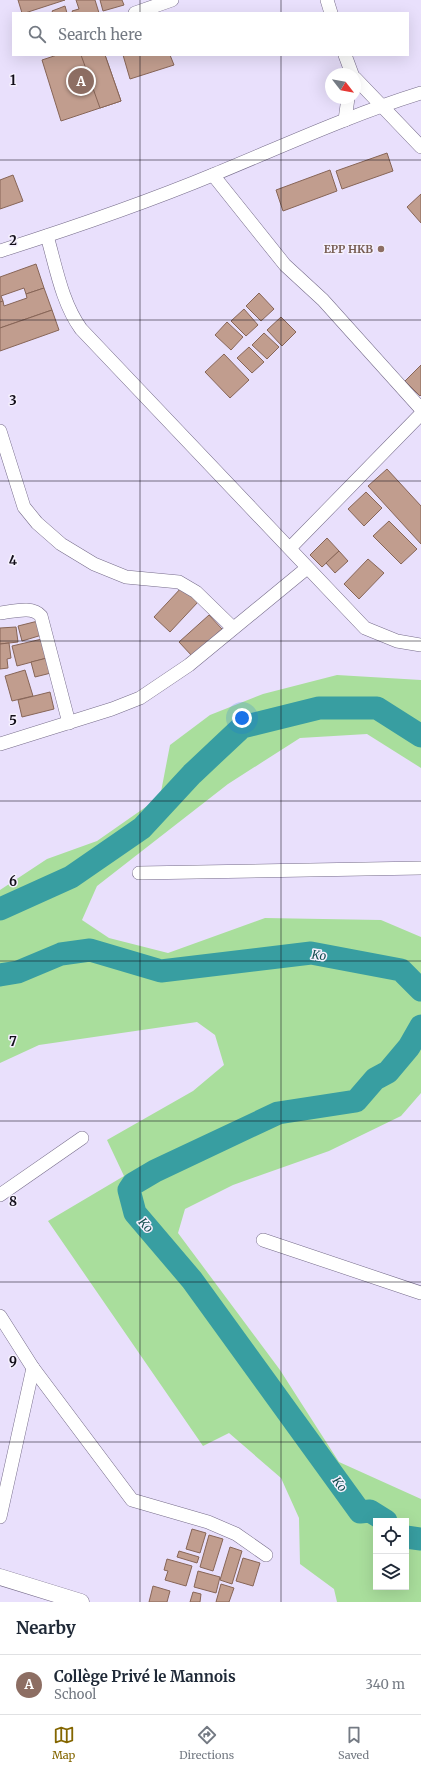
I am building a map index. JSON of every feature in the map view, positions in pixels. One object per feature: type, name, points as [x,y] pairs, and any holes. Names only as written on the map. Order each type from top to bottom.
[{"type":"main road","points":[[0,1577],[81,1602]]},
{"type":"street","points":[[138,12],[172,0]]},
{"type":"street","points":[[327,0],[331,12]]},
{"type":"street","points":[[346,56],[350,68]]},
{"type":"street","points":[[361,84],[421,147]]},
{"type":"street","points":[[0,251],[47,236],[213,175],[382,105],[421,93]]},
{"type":"street","points":[[345,120],[347,104]]},
{"type":"street","points":[[213,175],[285,265],[328,306],[421,408]]},
{"type":"street","points":[[47,236],[68,305],[73,318],[81,329],[365,628],[397,641],[421,645]]},
{"type":"street","points":[[290,548],[421,414]]},
{"type":"street","points":[[0,431],[24,506],[37,523],[61,544],[94,564],[126,577],[179,582],[196,592],[233,628]]},
{"type":"street","points":[[0,744],[112,709],[140,698],[189,665],[307,568]]},
{"type":"street","points":[[0,613],[30,610],[38,611],[41,616],[69,723]]},
{"type":"street","points":[[139,873],[421,868]]},
{"type":"street","points":[[0,1195],[82,1138]]},
{"type":"street","points":[[263,1240],[421,1294]]},
{"type":"street","points":[[0,1316],[33,1368],[132,1500],[208,1522],[236,1534],[266,1555]]},
{"type":"street","points":[[0,1517],[33,1368]]},
{"type":"green space","points":[[337,675],[421,680],[421,768],[367,734],[300,738],[228,784],[97,886],[82,920],[109,938],[168,953],[265,918],[381,920],[421,937],[421,1093],[401,1116],[329,1151],[233,1185],[185,1209],[178,1233],[280,1370],[339,1462],[421,1499],[421,1602],[337,1602],[334,1589],[300,1564],[299,1518],[281,1478],[229,1433],[203,1446],[48,1221],[124,1176],[107,1140],[193,1091],[224,1065],[215,1035],[197,1022],[39,1045],[0,1063],[0,890],[47,859],[97,841],[160,797],[170,745],[210,715],[263,694]]},
{"type":"building","points":[[18,0],[65,0],[28,12],[22,12]]},
{"type":"building","points":[[76,0],[95,0],[99,12],[72,11],[79,9]]},
{"type":"building","points":[[100,0],[122,0],[124,5],[103,11]]},
{"type":"building","points":[[65,6],[67,12],[52,12]]},
{"type":"building","points":[[54,56],[105,56],[121,101],[61,121],[42,60]]},
{"type":"building","points":[[81,56],[105,56],[121,101],[100,108]]},
{"type":"building","points":[[123,56],[170,56],[174,65],[130,79]]},
{"type":"building","points":[[387,153],[393,171],[342,189],[336,171]]},
{"type":"building","points":[[330,170],[337,191],[283,211],[276,190]]},
{"type":"building","points":[[13,175],[23,201],[0,209],[0,180]]},
{"type":"building","points":[[421,194],[421,223],[407,207]]},
{"type":"building","points":[[36,264],[44,288],[26,294],[24,288],[1,296],[3,301],[0,302],[0,277]]},
{"type":"building","points":[[44,288],[52,310],[0,328],[0,302],[3,301],[4,306],[27,298],[26,294]]},
{"type":"building","points":[[259,293],[274,309],[261,321],[246,306]]},
{"type":"building","points":[[244,309],[258,325],[246,336],[231,321]]},
{"type":"building","points":[[52,310],[59,330],[0,351],[0,328]]},
{"type":"building","points":[[281,317],[296,332],[282,346],[267,330]]},
{"type":"building","points":[[227,322],[243,337],[231,350],[215,335]]},
{"type":"building","points":[[264,333],[279,347],[267,359],[252,345]]},
{"type":"building","points":[[249,347],[264,362],[252,373],[237,358]]},
{"type":"building","points":[[224,354],[249,380],[230,398],[205,372]]},
{"type":"building","points":[[421,365],[421,395],[420,396],[405,381]]},
{"type":"building","points":[[387,469],[421,506],[421,544],[368,486]]},
{"type":"building","points":[[366,492],[382,508],[364,526],[348,509]]},
{"type":"building","points":[[389,521],[417,549],[401,564],[373,536]]},
{"type":"building","points":[[327,538],[339,551],[322,567],[310,555]]},
{"type":"building","points":[[339,551],[348,561],[335,573],[326,563]]},
{"type":"building","points":[[368,559],[384,573],[359,599],[344,584]]},
{"type":"building","points":[[182,587],[198,602],[170,632],[154,617]]},
{"type":"building","points":[[209,615],[222,629],[192,656],[179,642]]},
{"type":"building","points":[[38,621],[42,635],[22,641],[18,626]]},
{"type":"building","points":[[16,627],[18,642],[0,644],[0,628]]},
{"type":"building","points":[[42,639],[47,658],[17,666],[12,646]]},
{"type":"building","points":[[9,643],[11,658],[7,659],[8,668],[0,669],[0,644]]},
{"type":"building","points":[[47,658],[51,673],[35,677],[31,662]]},
{"type":"building","points":[[25,670],[33,696],[12,701],[5,676]]},
{"type":"building","points":[[50,692],[54,709],[22,717],[18,700]]},
{"type":"building","points":[[192,1529],[206,1533],[200,1553],[186,1549]]},
{"type":"building","points":[[209,1535],[223,1539],[213,1571],[200,1567]]},
{"type":"building","points":[[230,1547],[242,1551],[232,1584],[220,1580]]},
{"type":"building","points":[[179,1551],[199,1557],[197,1563],[177,1557]]},
{"type":"building","points":[[243,1558],[260,1563],[253,1586],[236,1581]]},
{"type":"building","points":[[167,1559],[192,1566],[186,1586],[165,1580],[168,1571],[164,1570]]},
{"type":"building","points":[[198,1571],[220,1577],[216,1593],[194,1587]]},
{"type":"building","points":[[221,1584],[234,1588],[229,1602],[216,1602]]},
{"type":"building","points":[[153,1586],[170,1591],[167,1602],[149,1602]]},
{"type":"building","points":[[193,1592],[201,1594],[200,1602],[190,1602]]},
{"type":"waterway","points":[[0,909],[71,877],[142,828],[192,774],[242,727],[319,708],[377,708],[421,736]]},
{"type":"waterway","name":"Ko","points":[[0,975],[18,972],[61,954],[90,950],[161,971],[311,953],[401,970],[421,990]]},
{"type":"waterway","name":"Ko","points":[[381,1518],[370,1511],[360,1512],[192,1280],[135,1213],[129,1190],[133,1184],[155,1171],[278,1113],[356,1101],[375,1079],[388,1072],[409,1047],[421,1026]]},
{"type":"waterway","name":"Ko","points":[[409,1537],[421,1539]]},
{"type":"place","name":"Collège Privé le Mannois","points":[[81,81]]},
{"type":"place","name":"EPP HKB","points":[[381,249]]}]
